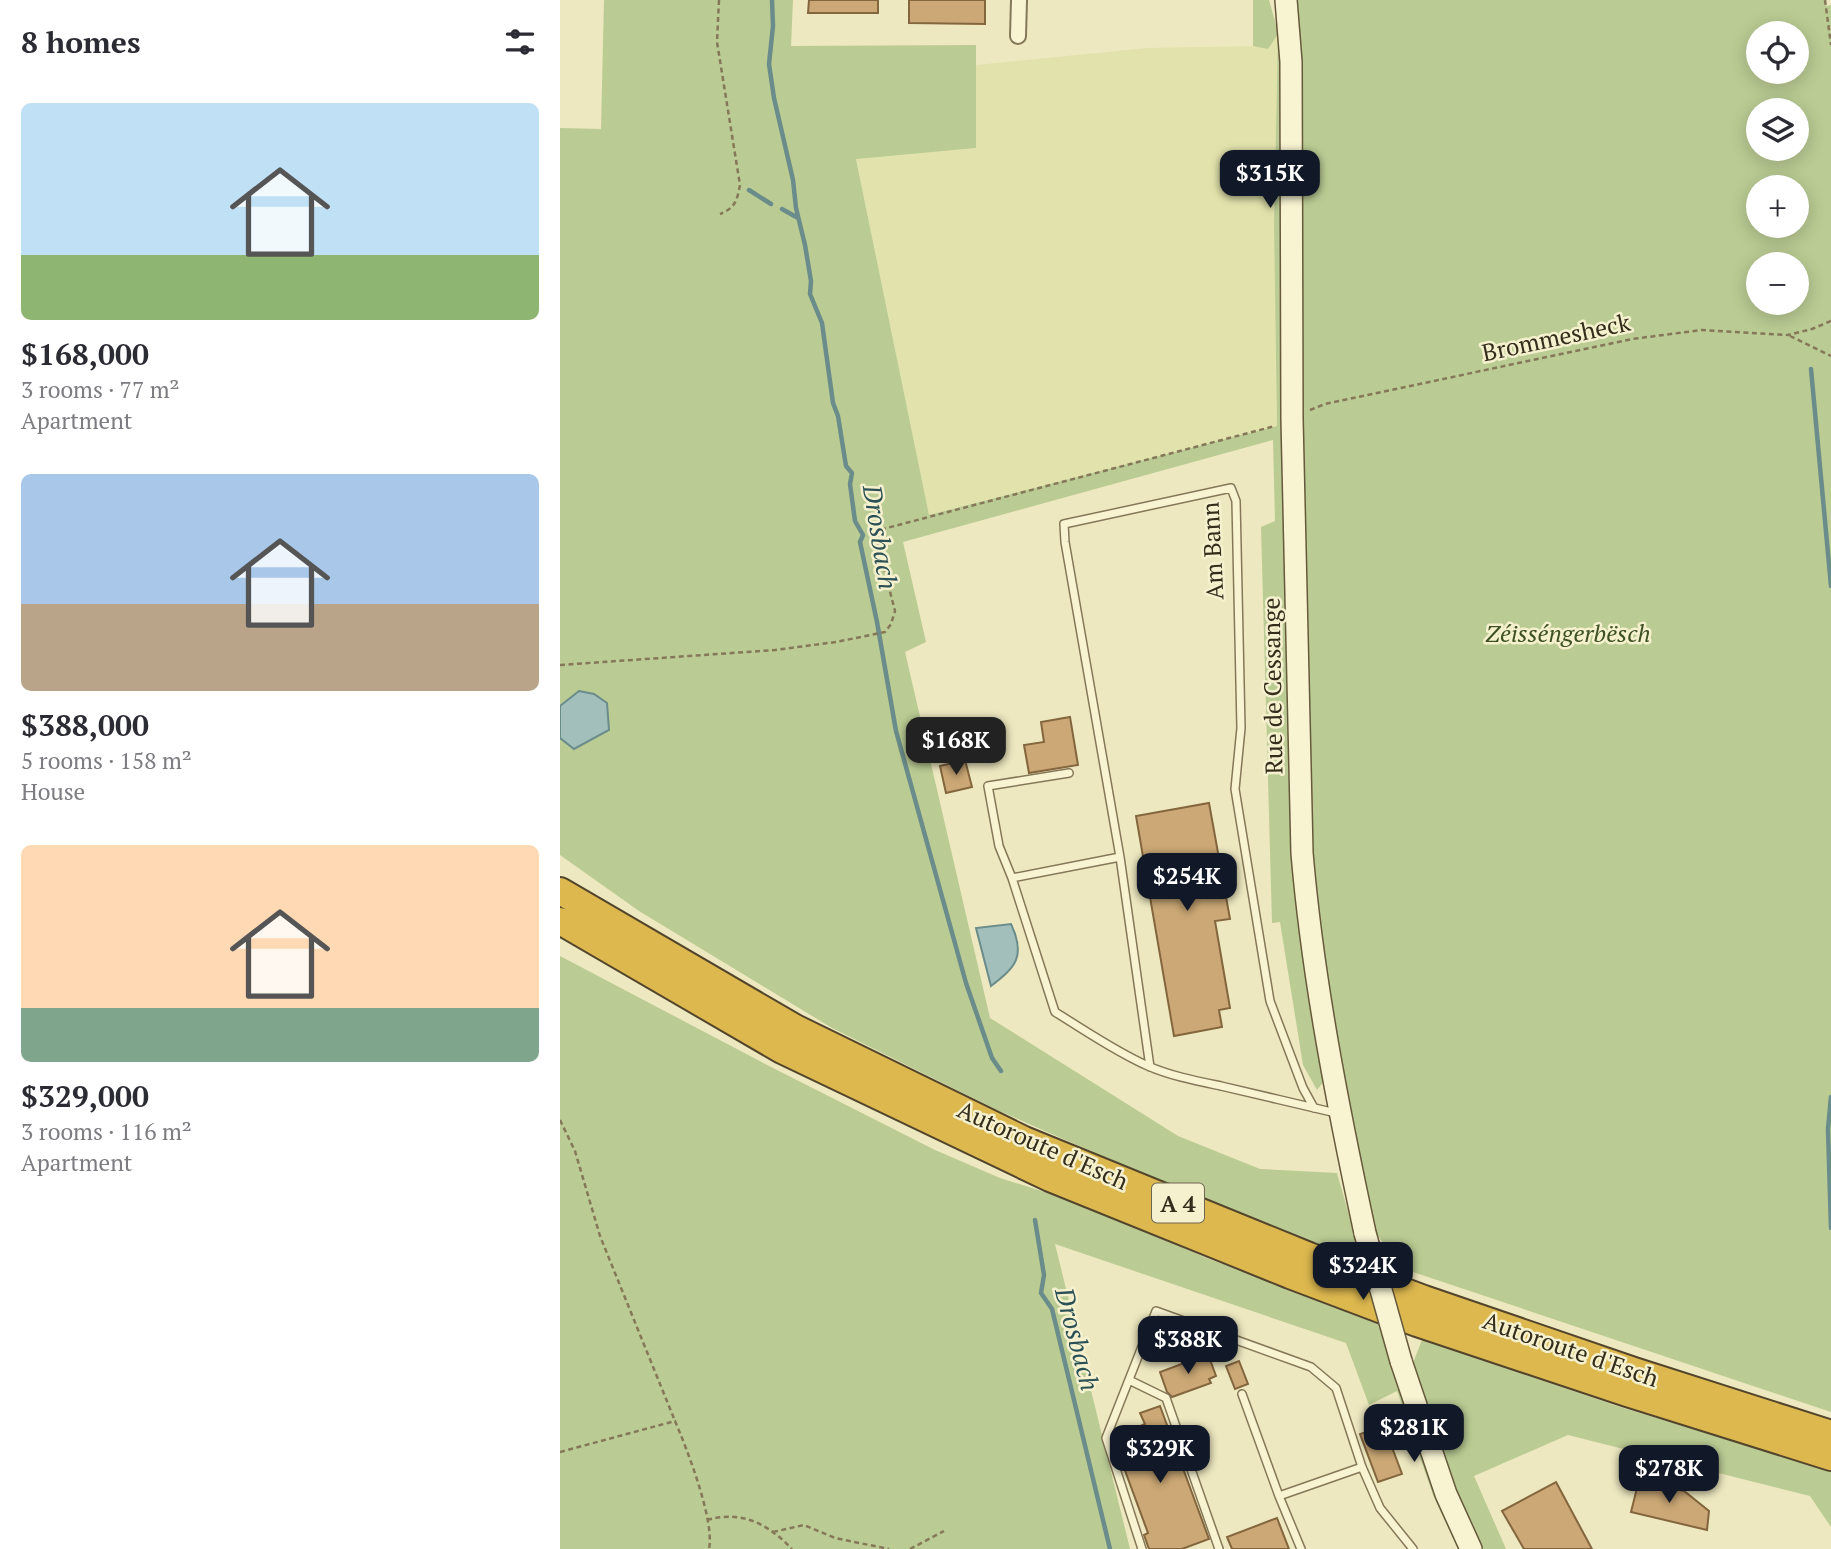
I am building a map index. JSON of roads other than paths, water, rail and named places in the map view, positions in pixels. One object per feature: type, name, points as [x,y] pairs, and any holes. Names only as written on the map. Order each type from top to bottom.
[{"type":"highway","points":[[560,882],[607,920]]},
{"type":"highway","name":"Autoroute d'Esch","points":[[560,891],[795,1028],[1024,1140],[1309,1256],[1424,1299],[1634,1371],[1831,1434]]},
{"type":"highway","name":"Autoroute d'Esch","points":[[560,920],[782,1049],[1016,1162],[1290,1275],[1418,1323],[1831,1457]]},
{"type":"highway","name":"A 4","points":[[560,939],[775,1057],[938,1139],[1016,1162]]},
{"type":"main road","name":"Rue de Cessange","points":[[1286,0],[1291,62],[1287,422],[1308,925],[1340,1115],[1365,1233],[1401,1361],[1446,1494],[1471,1549]]},
{"type":"street","points":[[1018,36],[1019,0]]},
{"type":"lane","name":"Am Bann","points":[[1150,1067],[1119,857],[1064,524],[1231,488],[1236,501],[1240,715],[1235,789],[1269,1000],[1303,1088],[1314,1108]]},
{"type":"lane","points":[[1069,772],[988,786],[999,846],[1055,1012],[1150,1067],[1340,1115]]},
{"type":"lane","points":[[1012,878],[1119,857]]},
{"type":"lane","points":[[1142,1549],[1106,1438],[1156,1311],[1311,1367],[1336,1388],[1362,1467],[1380,1508],[1413,1549]]},
{"type":"lane","points":[[1129,1380],[1166,1398],[1219,1549]]},
{"type":"lane","points":[[1242,1394],[1301,1549]]},
{"type":"lane","points":[[1279,1496],[1362,1467]]},
{"type":"water","points":[[579,691],[594,694],[607,703],[609,730],[574,749],[560,738],[560,706]]},
{"type":"water","points":[[1011,924],[1018,945],[1016,960],[1007,973],[991,986],[976,928]]},
{"type":"waterway","name":"Drosbach","points":[[772,0],[773,26],[769,64],[774,98],[805,245],[811,281],[810,294],[822,323],[833,403],[838,416],[846,466],[852,473],[850,484],[855,521],[863,535],[860,542],[896,731],[966,983],[992,1058],[1001,1071]]},
{"type":"waterway","points":[[749,190],[771,204]]},
{"type":"waterway","points":[[782,209],[798,218]]},
{"type":"waterway","points":[[1811,369],[1831,586]]},
{"type":"waterway","points":[[1831,1097],[1828,1129],[1831,1228]]},
{"type":"waterway","name":"Drosbach","points":[[1035,1220],[1044,1275],[1041,1293],[1052,1309],[1110,1549]]},
{"type":"park label","name":"Zéisséngerbësch","points":[[1568,633]]}]
